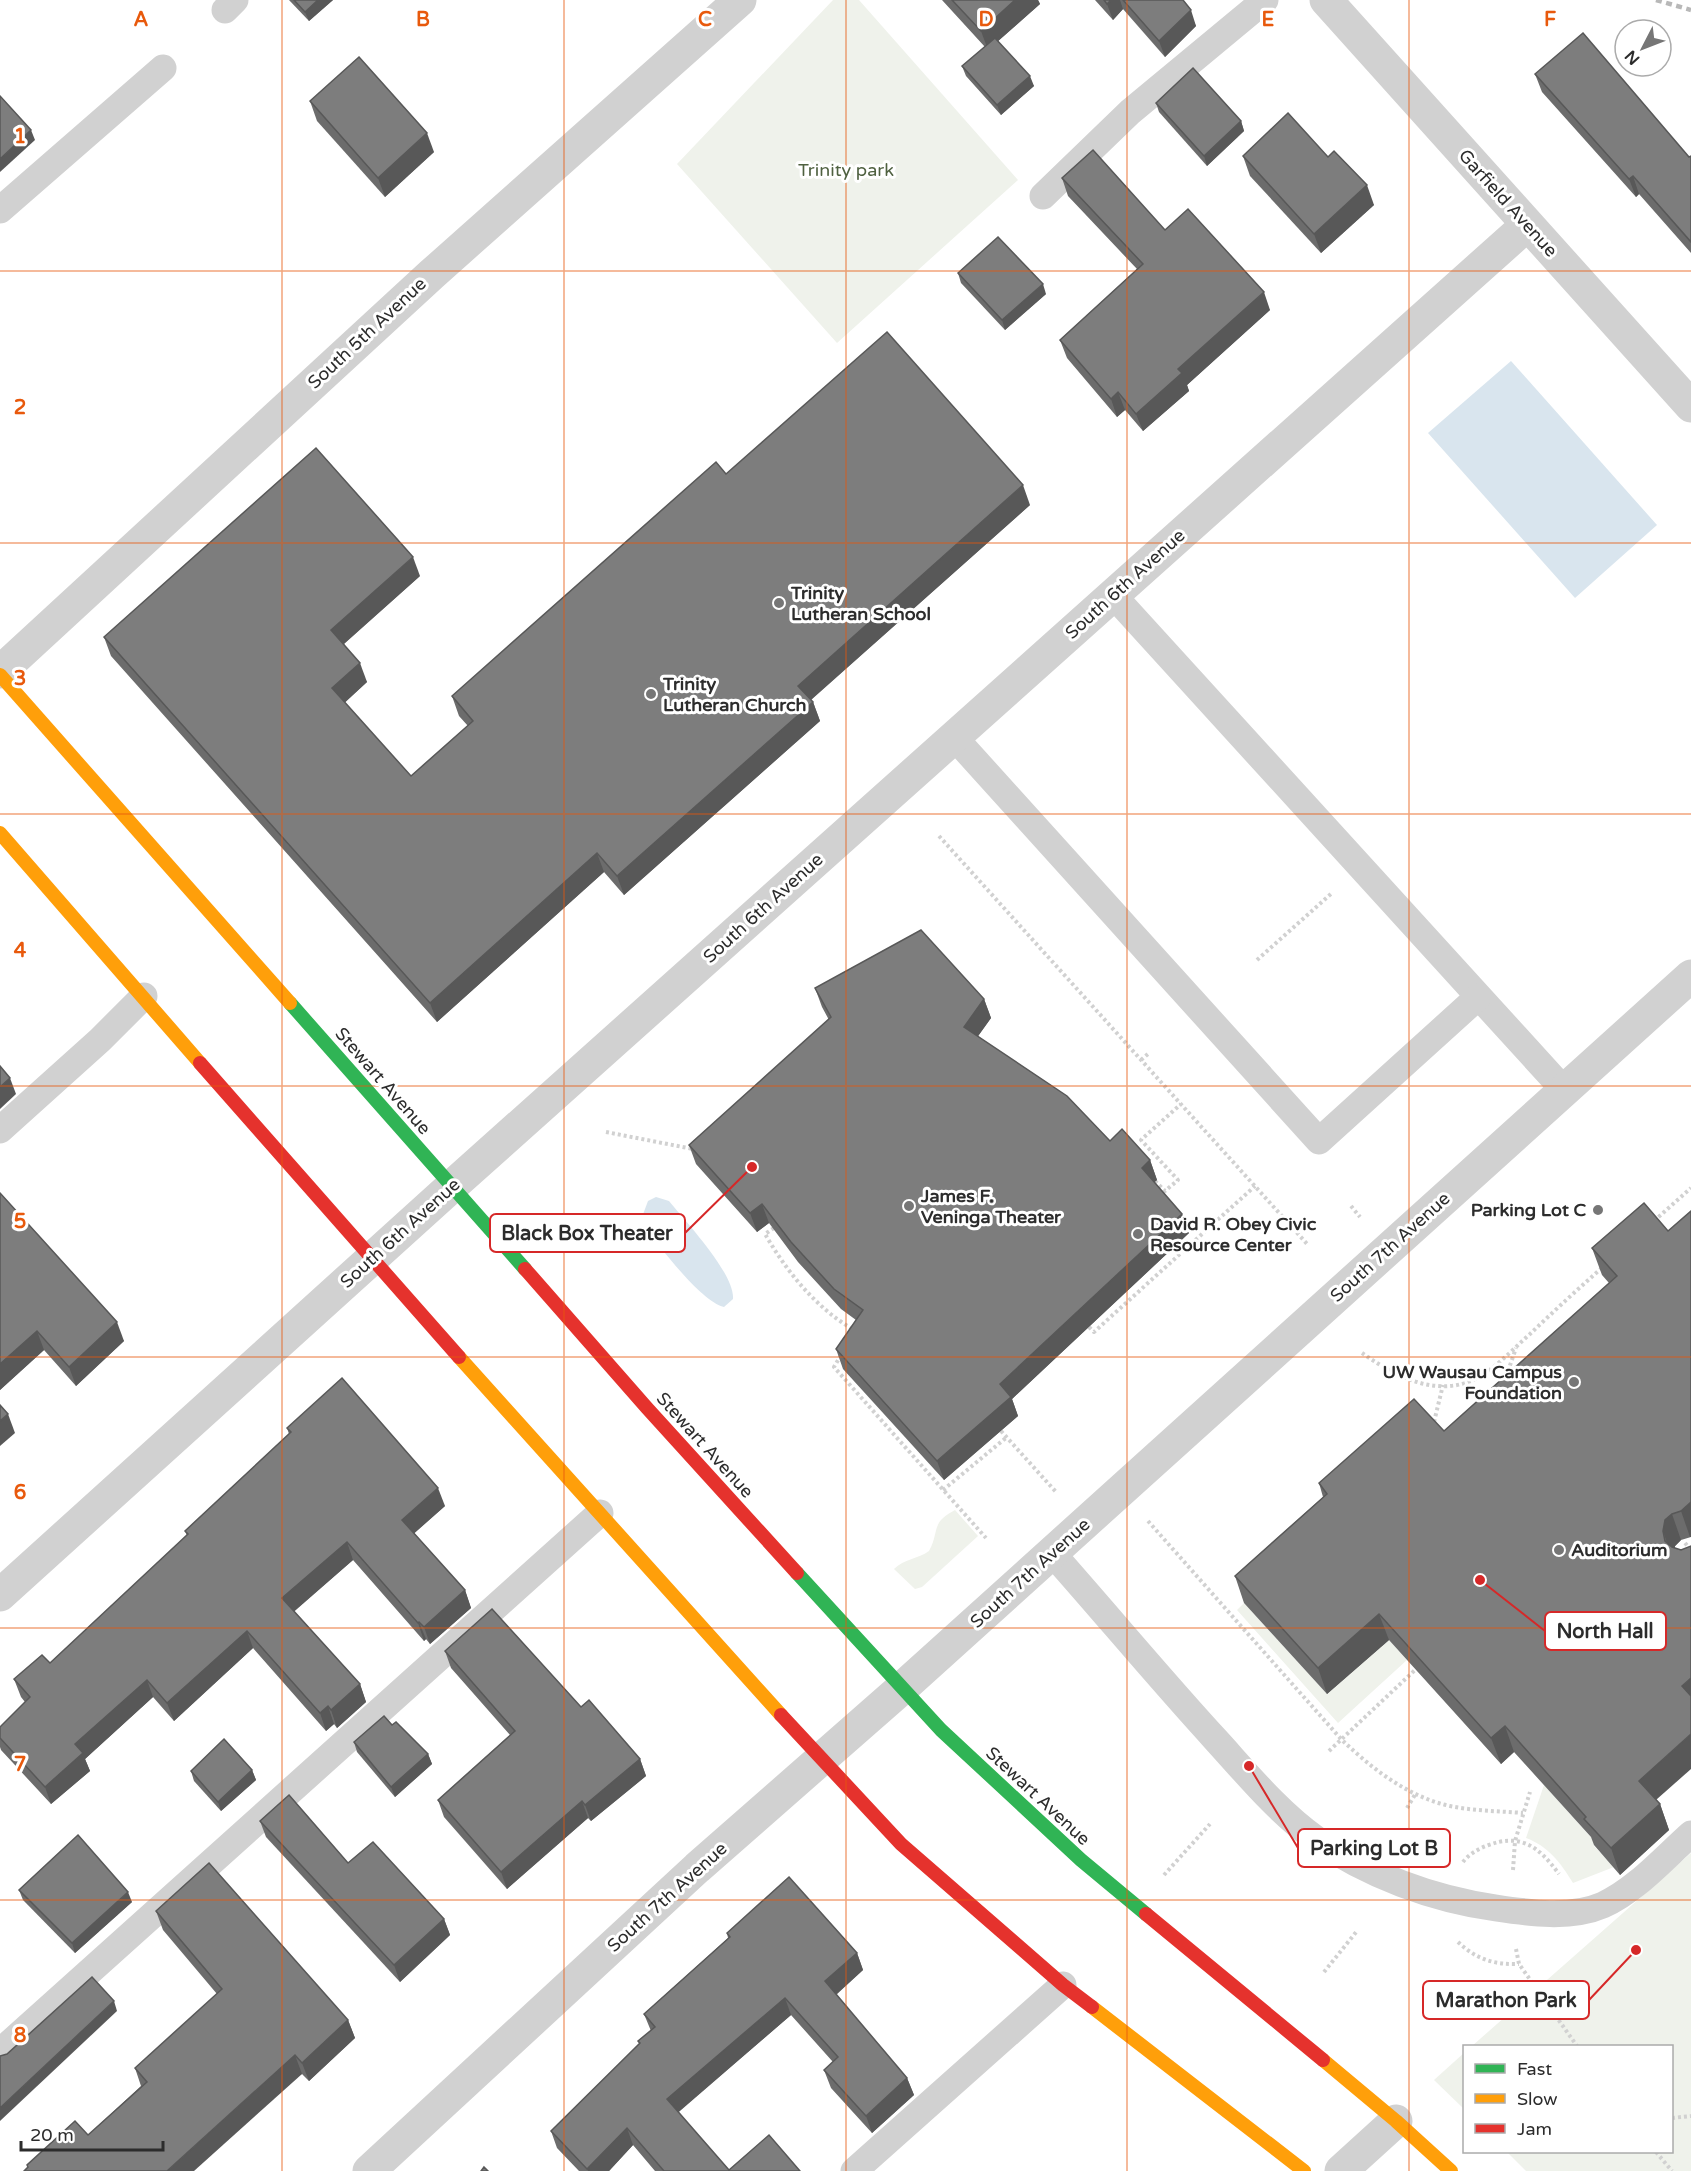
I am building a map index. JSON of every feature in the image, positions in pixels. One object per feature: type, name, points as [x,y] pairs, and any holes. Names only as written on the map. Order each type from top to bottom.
[{"type":"main road","name":"Stewart Avenue","points":[[0,673],[451,1187],[940,1730],[1080,1860],[1396,2121],[1451,2171]]},
{"type":"main road","points":[[0,833],[371,1259],[821,1759],[901,1844],[1063,1985],[1304,2171]]},
{"type":"street","name":"South 5th Avenue","points":[[0,673],[439,268],[740,0]]},
{"type":"street","name":"Garfield Avenue","points":[[1326,0],[1691,406]]},
{"type":"street","name":"South 6th Avenue","points":[[0,1595],[451,1187],[1527,225]]},
{"type":"street","name":"South 7th Avenue","points":[[369,2171],[698,1868],[901,1689],[1691,976]]},
{"type":"street","points":[[1341,2171],[1396,2121]]},
{"type":"lane","points":[[1043,196],[1130,112],[1265,0]]},
{"type":"lane","points":[[0,210],[164,68]]},
{"type":"lane","points":[[1113,595],[1564,1090]]},
{"type":"lane","points":[[954,737],[1320,1141],[1479,997]]},
{"type":"lane","points":[[0,1130],[100,1040],[144,996]]},
{"type":"lane","points":[[0,2052],[600,1513]]},
{"type":"lane","points":[[1052,1552],[1232,1758],[1283,1811],[1308,1833],[1351,1860],[1395,1881],[1445,1898],[1510,1910],[1571,1912],[1603,1905],[1625,1892],[1691,1834]]},
{"type":"lane","points":[[854,2171],[1063,1985]]},
{"type":"path","points":[[939,836],[1308,1245]]},
{"type":"path","points":[[1257,960],[1310,914]]},
{"type":"path","points":[[1142,1060],[1148,1054]]},
{"type":"path","points":[[1155,1181],[1165,1191],[1178,1180],[1141,1140],[1181,1104]]},
{"type":"path","points":[[606,1132],[703,1150]]},
{"type":"path","points":[[1141,1150],[1146,1145]]},
{"type":"path","points":[[1089,1327],[1094,1332],[1255,1186]]},
{"type":"path","points":[[1653,1221],[1691,1188]]},
{"type":"path","points":[[1351,1206],[1366,1224]]},
{"type":"path","points":[[774,1228],[765,1234],[773,1248],[816,1302],[838,1321],[855,1331],[850,1340]]},
{"type":"path","points":[[1362,1353],[1385,1369],[1406,1379],[1426,1384],[1459,1384],[1476,1378],[1516,1346],[1605,1264]]},
{"type":"path","points":[[1504,1380],[1513,1362],[1516,1346]]},
{"type":"path","points":[[845,1349],[834,1367],[986,1538]]},
{"type":"path","points":[[1434,1422],[1443,1385]]},
{"type":"path","points":[[1429,1416],[1442,1430]]},
{"type":"path","points":[[1001,1431],[1057,1494]]},
{"type":"path","points":[[944,1490],[1007,1437]]},
{"type":"path","points":[[1143,1516],[1341,1739],[1377,1771],[1436,1802],[1464,1808],[1523,1813]]},
{"type":"path","points":[[1685,1543],[1690,1548],[1685,1552]]},
{"type":"path","points":[[1329,1751],[1415,1670]]},
{"type":"path","points":[[1530,1792],[1515,1841],[1510,1910],[1519,1964],[1576,2045]]},
{"type":"path","points":[[1407,1808],[1416,1793]]},
{"type":"path","points":[[1170,1869],[1210,1824]]},
{"type":"path","points":[[1461,1866],[1464,1859],[1484,1847],[1507,1840],[1515,1841],[1538,1849],[1563,1879]]},
{"type":"path","points":[[1324,1972],[1357,1932]]},
{"type":"path","points":[[1455,1940],[1467,1951],[1487,1961],[1519,1964]]},
{"type":"path","points":[[1673,2118],[1691,2116]]},
{"type":"path","points":[[1658,2153],[1672,2171]]},
{"type":"green space","name":"Trinity park","points":[[833,0],[859,0],[1018,180],[837,343],[677,164]]},
{"type":"green space","points":[[955,1510],[978,1536],[922,1587],[915,1589],[894,1569],[929,1551],[939,1523]]},
{"type":"green space","points":[[1244,1603],[1327,1694],[1389,1640],[1407,1660],[1338,1723],[1237,1610]]},
{"type":"green space","points":[[1544,1785],[1596,1843],[1594,1846],[1614,1867],[1573,1883],[1553,1856],[1534,1841],[1526,1838]]},
{"type":"green space","points":[[1691,1853],[1691,2171],[1526,2171],[1508,2153],[1673,2153],[1673,2045],[1473,2045]]},
{"type":"green space","points":[[1463,2054],[1463,2108],[1434,2080]]},
{"type":"shaded area","points":[[1511,361],[1657,525],[1575,598],[1428,433]]},
{"type":"shaded area","points":[[656,1197],[669,1201],[718,1263],[732,1288],[733,1299],[724,1307],[714,1303],[693,1285],[645,1229],[642,1217],[648,1201]]},
{"type":"building","points":[[294,0],[318,0],[305,12]]},
{"type":"building","points":[[952,0],[1015,0],[981,31]]},
{"type":"building","points":[[1123,0],[1183,0],[1191,10],[1159,41]]},
{"type":"building","points":[[1583,33],[1613,68],[1613,78],[1621,78],[1689,157],[1691,156],[1691,242],[1633,176],[1629,179],[1535,74]]},
{"type":"building","points":[[995,38],[1030,76],[997,105],[962,66]]},
{"type":"building","points":[[359,57],[427,133],[378,178],[310,101]]},
{"type":"building","points":[[1193,68],[1241,121],[1204,156],[1156,103]]},
{"type":"building","points":[[0,96],[31,130],[0,159]]},
{"type":"building","points":[[1288,113],[1328,157],[1334,151],[1367,185],[1314,234],[1243,156]]},
{"type":"building","points":[[1093,150],[1165,230],[1188,209],[1264,292],[1178,369],[1182,373],[1136,414],[1118,392],[1111,399],[1060,340],[1143,264],[1062,178]]},
{"type":"building","points":[[998,237],[1043,284],[1002,320],[958,273]]},
{"type":"building","name":"Trinity Lutheran Church","points":[[887,332],[1023,485],[798,686],[813,702],[617,876],[597,853],[430,1003],[104,637],[316,448],[413,557],[331,630],[360,663],[332,688],[411,776],[473,721],[452,696],[716,462],[726,474]]},
{"type":"building","points":[[921,930],[984,999],[964,1027],[1067,1096],[1110,1141],[1122,1129],[1150,1160],[1142,1168],[1182,1214],[1000,1384],[1011,1397],[937,1461],[836,1349],[863,1310],[834,1289],[791,1242],[762,1204],[750,1213],[689,1145],[831,1017],[815,988]]},
{"type":"building","points":[[0,1066],[10,1078],[0,1087]]},
{"type":"building","points":[[0,1193],[117,1322],[69,1367],[37,1331],[0,1364]]},
{"type":"building","points":[[1644,1203],[1668,1231],[1691,1211],[1691,1502],[1665,1520],[1663,1531],[1665,1541],[1672,1547],[1681,1550],[1691,1546],[1691,1678],[1682,1686],[1691,1696],[1691,1734],[1639,1781],[1660,1804],[1611,1848],[1505,1726],[1491,1738],[1379,1614],[1318,1668],[1235,1576],[1327,1494],[1319,1483],[1414,1399],[1444,1431],[1617,1276],[1592,1248]]},
{"type":"building","points":[[342,1378],[438,1488],[402,1520],[465,1590],[424,1627],[347,1542],[282,1598],[360,1684],[331,1710],[328,1706],[320,1713],[247,1631],[167,1703],[147,1680],[75,1744],[83,1753],[45,1787],[0,1738],[0,1727],[30,1697],[14,1679],[42,1655],[50,1663],[188,1534],[185,1531],[291,1432],[287,1428]]},
{"type":"building","points":[[0,1405],[8,1414],[0,1421]]},
{"type":"building","points":[[492,1609],[581,1707],[589,1700],[640,1759],[585,1805],[582,1801],[501,1872],[438,1800],[515,1731],[445,1651]]},
{"type":"building","points":[[384,1716],[392,1725],[396,1722],[428,1754],[391,1787],[354,1742]]},
{"type":"building","points":[[224,1739],[252,1770],[218,1802],[191,1771]]},
{"type":"building","points":[[289,1795],[348,1863],[373,1842],[444,1919],[394,1965],[260,1821]]},
{"type":"building","points":[[78,1835],[128,1892],[72,1943],[19,1890]]},
{"type":"building","points":[[209,1863],[348,2020],[302,2063],[295,2055],[167,2171],[24,2171],[27,2165],[75,2121],[88,2135],[147,2082],[135,2068],[222,1989],[156,1911]]},
{"type":"building","points":[[789,1877],[857,1953],[825,1981],[907,2078],[866,2116],[824,2070],[838,2057],[785,1998],[667,2099],[729,2170],[769,2135],[800,2171],[664,2171],[627,2128],[587,2169],[551,2131],[640,2043],[638,2041],[655,2027],[644,2014],[730,1937],[727,1933]]},
{"type":"building","points":[[92,1977],[114,2001],[0,2108],[0,2056],[7,2054]]},
{"type":"railway","points":[[1656,0],[1691,10]]},
{"type":"traffic: fast","points":[[290,1003],[525,1269]]},
{"type":"traffic: fast","points":[[797,1573],[941,1730],[1081,1860],[1146,1914]]},
{"type":"traffic: slow","points":[[0,675],[290,1003]]},
{"type":"traffic: slow","points":[[0,833],[200,1063]]},
{"type":"traffic: slow","points":[[459,1357],[781,1715]]},
{"type":"traffic: slow","points":[[1092,2007],[1304,2171]]},
{"type":"traffic: slow","points":[[1323,2060],[1451,2171]]},
{"type":"traffic: jam","points":[[200,1063],[459,1357]]},
{"type":"traffic: jam","points":[[525,1269],[797,1573]]},
{"type":"traffic: jam","points":[[781,1715],[901,1844],[1063,1985],[1092,2007]]},
{"type":"traffic: jam","points":[[1146,1914],[1323,2060]]},
{"type":"place","name":"Trinity Lutheran School","points":[[779,603]]},
{"type":"place","name":"Trinity Lutheran Church","points":[[651,694]]},
{"type":"place","name":"Black Box Theater","points":[[752,1167]]},
{"type":"place","name":"James F. Veninga Theater","points":[[909,1206]]},
{"type":"place","name":"Parking Lot C","points":[[1598,1210]]},
{"type":"place","name":"David R. Obey Civic Resource Center","points":[[1138,1234]]},
{"type":"place","name":"UW Wausau Campus Foundation","points":[[1574,1382]]},
{"type":"place","name":"Auditorium","points":[[1559,1550]]},
{"type":"place","name":"North Hall","points":[[1480,1580]]},
{"type":"place","name":"Parking Lot B","points":[[1249,1766]]},
{"type":"place","name":"Marathon Park","points":[[1636,1950]]}]
